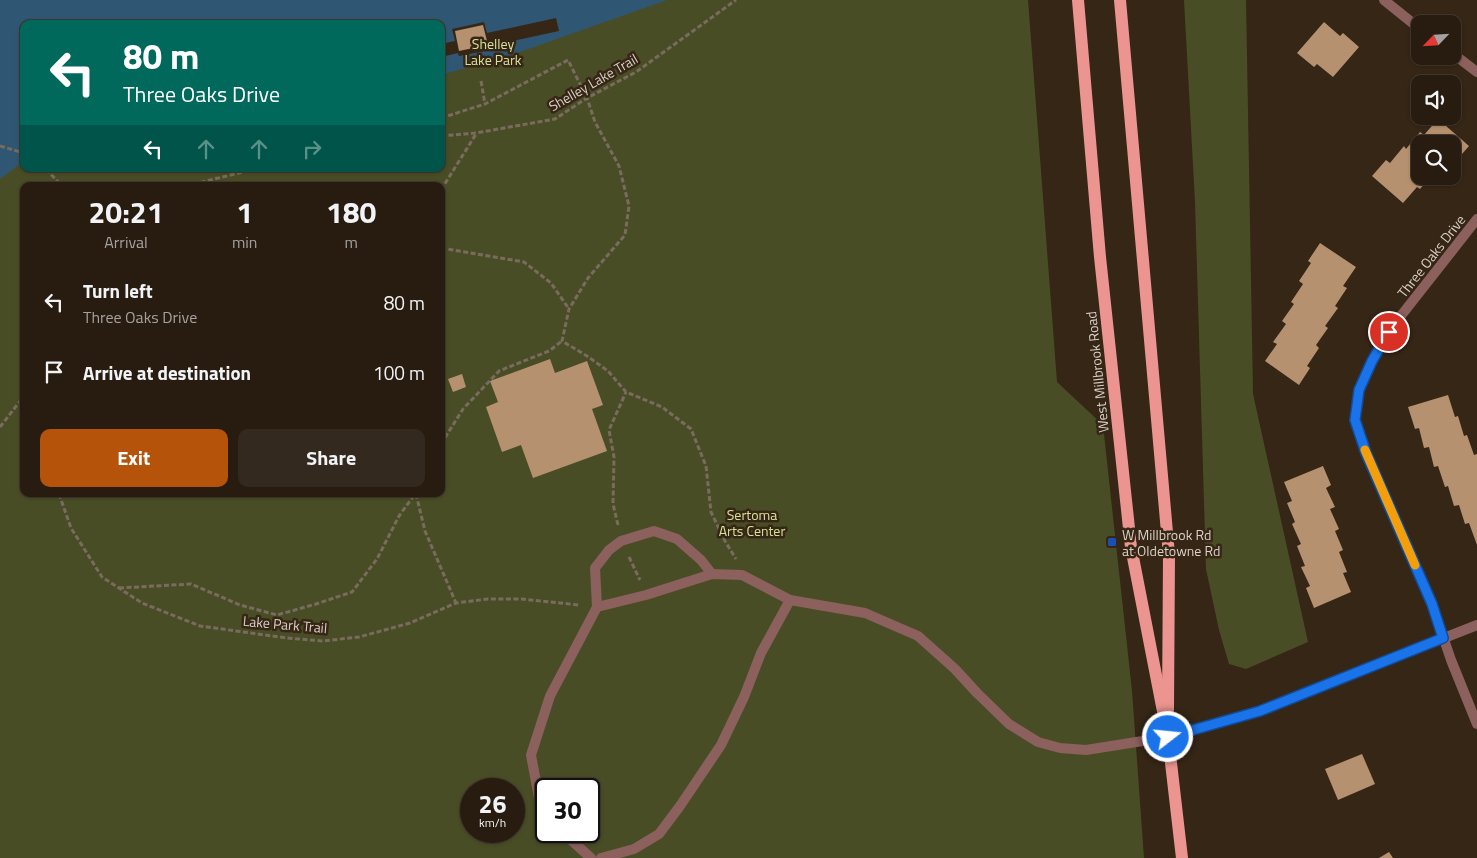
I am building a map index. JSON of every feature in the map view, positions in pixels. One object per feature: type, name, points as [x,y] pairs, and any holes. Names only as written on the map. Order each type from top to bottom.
[{"type":"main road","name":"West Millbrook Road","points":[[1078,0],[1100,257],[1131,546],[1168,737],[1182,858]]},
{"type":"main road","name":"West Millbrook Road","points":[[1120,0],[1169,555],[1168,737]]},
{"type":"street","points":[[1384,0],[1411,22]]},
{"type":"street","points":[[1461,60],[1477,72]]},
{"type":"street","name":"Three Oaks Drive","points":[[1477,219],[1389,332],[1372,361],[1359,390],[1355,420],[1366,453],[1432,604],[1443,638],[1477,724]]},
{"type":"street","points":[[535,778],[531,755],[550,696],[597,607],[595,568],[609,550],[621,540],[654,531],[677,539],[701,560],[712,574]]},
{"type":"street","points":[[597,607],[646,595],[712,574],[742,574],[790,600],[865,613],[918,636],[955,669],[1009,724],[1038,742],[1060,748],[1086,750],[1168,737],[1260,711],[1477,625]]},
{"type":"street","points":[[601,858],[634,849],[659,834],[680,806],[721,745],[744,697],[761,653],[790,600]]},
{"type":"street","points":[[574,843],[591,858]]},
{"type":"path","name":"Shelley Lake Trail","points":[[445,136],[476,133],[555,119],[587,98],[636,72],[736,0]]},
{"type":"path","points":[[445,117],[486,104],[568,60],[587,98],[595,122],[618,166],[629,206],[624,235],[588,278],[569,309],[562,341],[550,351],[499,370],[463,409],[445,438]]},
{"type":"path","points":[[481,81],[486,104]]},
{"type":"path","points":[[445,183],[476,133]]},
{"type":"path","points":[[0,146],[20,152]]},
{"type":"path","points":[[49,172],[58,182]]},
{"type":"path","points":[[202,182],[243,172]]},
{"type":"path","points":[[445,249],[524,262],[552,283],[569,309]]},
{"type":"path","points":[[562,341],[608,371],[626,392],[662,407],[691,429],[706,466],[711,512],[725,542],[738,562],[742,574]]},
{"type":"path","points":[[626,392],[609,430],[614,457],[613,504],[621,540],[646,595]]},
{"type":"path","points":[[0,426],[20,401]]},
{"type":"path","name":"Lake Park Trail","points":[[60,497],[71,528],[102,578],[142,603],[200,626],[286,638],[323,641],[359,637],[410,623],[456,603],[488,599],[522,599],[597,607]]},
{"type":"path","points":[[118,588],[191,584],[240,605],[277,615],[316,604],[352,592],[378,559],[399,516],[414,497]]},
{"type":"path","points":[[417,497],[425,531],[456,603]]},
{"type":"green space","name":"Sertoma Arts Center","points":[[0,0],[1028,0],[1057,382],[1103,425],[1132,691],[1144,858],[0,858]]},
{"type":"green space","points":[[1184,0],[1246,0],[1253,394],[1308,642],[1246,669],[1229,664],[1219,630],[1206,569],[1195,202]]},
{"type":"water","points":[[0,0],[667,0],[520,52],[445,74],[445,20],[20,20],[20,164],[0,179]]},
{"type":"pier","points":[[556,18],[559,31],[490,46],[490,50],[459,56],[458,53],[445,56],[445,43],[455,41],[452,29],[484,22],[487,33]]},
{"type":"building","points":[[1324,22],[1340,36],[1343,33],[1359,47],[1333,77],[1317,64],[1314,67],[1297,53]]},
{"type":"building","points":[[483,25],[488,45],[459,51],[455,31]]},
{"type":"building","points":[[1433,125],[1445,125],[1456,135],[1424,135]]},
{"type":"building","points":[[1461,139],[1469,146],[1461,155]]},
{"type":"building","points":[[1411,143],[1411,185],[1423,185],[1420,189],[1417,187],[1403,203],[1372,176],[1386,160],[1390,163],[1404,146],[1406,149]]},
{"type":"building","points":[[1320,243],[1356,267],[1343,286],[1347,288],[1335,306],[1338,308],[1325,326],[1328,328],[1316,345],[1319,348],[1307,366],[1310,368],[1299,385],[1265,361],[1277,344],[1273,342],[1286,324],[1282,321],[1294,304],[1291,302],[1303,284],[1299,281],[1311,263],[1308,261]]},
{"type":"building","points":[[550,359],[555,373],[587,361],[603,405],[592,409],[607,451],[533,478],[521,445],[502,452],[486,407],[498,402],[490,381]]},
{"type":"building","points":[[462,374],[466,387],[453,392],[448,379]]},
{"type":"building","points":[[1448,395],[1455,417],[1458,416],[1464,436],[1467,435],[1474,455],[1477,454],[1477,545],[1469,523],[1465,524],[1459,505],[1454,506],[1448,486],[1445,487],[1438,466],[1434,467],[1429,447],[1424,448],[1419,428],[1415,429],[1408,407]]},
{"type":"building","points":[[1323,466],[1331,485],[1326,488],[1335,507],[1330,509],[1339,529],[1335,531],[1343,550],[1339,552],[1347,572],[1343,573],[1351,592],[1314,608],[1306,588],[1310,586],[1301,567],[1305,566],[1297,546],[1301,544],[1292,524],[1295,522],[1287,503],[1292,501],[1284,482]]},
{"type":"building","points":[[1362,754],[1375,784],[1338,800],[1325,769]]},
{"type":"building","points":[[1389,852],[1393,858],[1379,858]]},
{"type":"slow traffic","points":[[1365,450],[1415,565]]},
{"type":"place","name":"W Millbrook Rd at Oldetowne Rd","points":[[1112,542]]},
{"type":"route","points":[[1168,737],[1260,711],[1443,638],[1432,604],[1366,453],[1355,420],[1359,390],[1372,361],[1389,332]]},
{"type":"park label","name":"Shelley Lake Park","points":[[493,52]]}]
